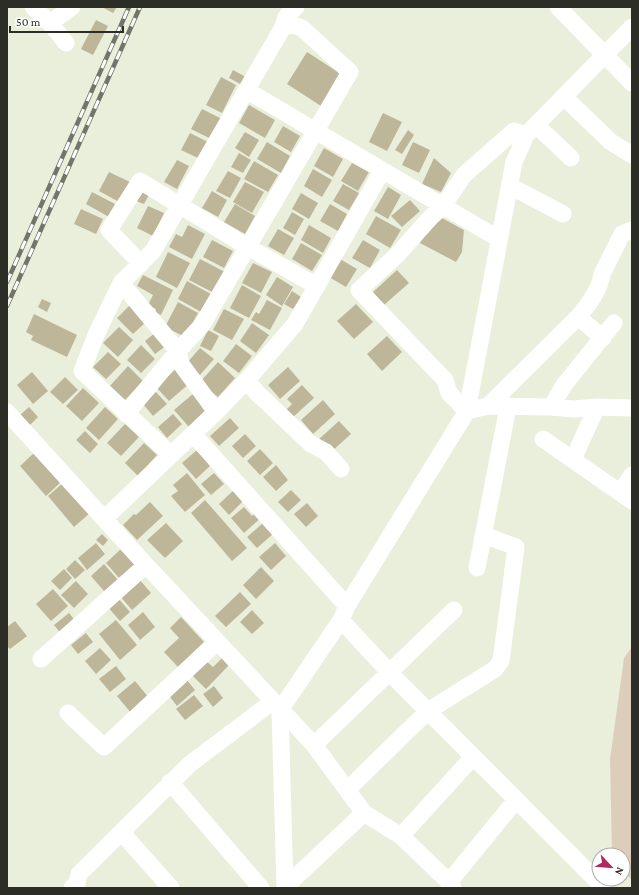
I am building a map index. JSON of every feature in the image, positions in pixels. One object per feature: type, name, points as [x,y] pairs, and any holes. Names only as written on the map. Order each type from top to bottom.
[{"type":"street","points":[[33,7],[50,23],[66,43]]},
{"type":"street","points":[[50,23],[72,7]]},
{"type":"street","points":[[170,454],[82,371],[96,335],[121,283],[153,251],[283,27],[286,17],[296,7]]},
{"type":"street","points":[[558,7],[632,83]]},
{"type":"street","points":[[126,414],[178,351],[202,325],[350,72],[302,28],[293,25],[283,27]]},
{"type":"street","points":[[72,888],[77,883],[79,874],[122,833],[170,782],[190,764],[276,706],[344,613],[467,410],[514,162],[531,130],[632,27]]},
{"type":"street","points":[[246,90],[499,239]]},
{"type":"street","points":[[564,97],[611,142],[632,155]]},
{"type":"street","points":[[467,410],[449,393],[445,380],[359,290],[397,256],[431,217],[443,206],[464,175],[514,131],[531,130],[571,158]]},
{"type":"street","points":[[104,519],[170,454],[216,412],[247,380],[295,324],[382,170]]},
{"type":"street","points":[[141,264],[109,230],[140,181],[248,247],[317,286]]},
{"type":"street","points":[[510,186],[563,214]]},
{"type":"street","points":[[488,406],[578,317],[590,301],[622,234],[632,230]]},
{"type":"street","points":[[121,283],[178,351],[181,364],[216,412]]},
{"type":"street","points":[[578,317],[602,338]]},
{"type":"street","points":[[551,408],[564,385],[614,323]]},
{"type":"street","points":[[247,380],[257,393],[311,444],[326,452],[341,469]]},
{"type":"street","points":[[467,410],[488,406],[574,410],[597,407],[631,406]]},
{"type":"street","points":[[477,568],[508,407]]},
{"type":"street","points":[[573,459],[597,407]]},
{"type":"street","points":[[7,412],[146,565],[314,745],[348,789],[364,813],[401,836],[451,885],[516,800]]},
{"type":"street","points":[[193,434],[344,613],[389,672],[604,888]]},
{"type":"street","points":[[543,438],[626,497],[632,475]]},
{"type":"street","points":[[348,789],[428,711],[495,669],[501,661],[516,547],[484,535]]},
{"type":"street","points":[[41,659],[146,565]]},
{"type":"street","points":[[314,745],[454,610]]},
{"type":"street","points":[[68,713],[104,747],[217,642]]},
{"type":"street","points":[[276,706],[285,888]]},
{"type":"street","points":[[401,836],[473,757]]},
{"type":"street","points":[[170,782],[261,888]]},
{"type":"street","points":[[285,888],[364,813]]},
{"type":"street","points":[[122,833],[165,886]]},
{"type":"shaded area","points":[[632,647],[632,880],[631,847],[612,847],[610,759],[624,658]]},
{"type":"building","points":[[102,7],[117,7],[113,13]]},
{"type":"building","points":[[96,20],[108,26],[93,55],[81,49]]},
{"type":"building","points":[[307,52],[341,74],[321,106],[287,84]]},
{"type":"building","points":[[233,70],[246,77],[242,85],[229,78]]},
{"type":"building","points":[[221,77],[236,85],[222,113],[206,105]]},
{"type":"building","points":[[249,105],[275,120],[265,138],[239,123]]},
{"type":"building","points":[[202,109],[222,119],[211,139],[191,129]]},
{"type":"building","points":[[383,113],[402,122],[387,151],[369,142]]},
{"type":"building","points":[[283,126],[300,136],[291,152],[274,142]]},
{"type":"building","points":[[408,130],[414,135],[402,154],[395,150]]},
{"type":"building","points":[[245,132],[259,140],[249,157],[235,148]]},
{"type":"building","points":[[190,133],[208,142],[200,159],[181,150]]},
{"type":"building","points":[[267,142],[290,156],[281,173],[257,159]]},
{"type":"building","points":[[413,142],[430,150],[419,173],[402,165]]},
{"type":"building","points":[[324,148],[343,159],[333,177],[314,166]]},
{"type":"building","points":[[239,153],[251,160],[243,173],[231,167]]},
{"type":"building","points":[[434,158],[451,173],[441,192],[422,184]]},
{"type":"building","points":[[177,160],[189,166],[177,189],[164,182]]},
{"type":"building","points":[[254,161],[278,175],[268,192],[244,179]]},
{"type":"building","points":[[352,163],[369,172],[358,191],[341,181]]},
{"type":"building","points":[[313,169],[332,180],[322,197],[304,186]]},
{"type":"building","points":[[228,171],[241,178],[230,198],[216,191]]},
{"type":"building","points":[[109,172],[130,182],[119,202],[99,191]]},
{"type":"building","points":[[245,182],[264,192],[252,213],[233,202]]},
{"type":"building","points":[[343,184],[359,193],[349,210],[333,201]]},
{"type":"building","points":[[388,187],[401,195],[388,219],[374,211]]},
{"type":"building","points":[[141,191],[149,195],[144,204],[136,201]]},
{"type":"building","points":[[212,191],[227,200],[218,217],[202,208]]},
{"type":"building","points":[[92,192],[115,204],[109,217],[86,204]]},
{"type":"building","points":[[301,193],[318,203],[309,219],[292,209]]},
{"type":"building","points":[[410,200],[420,211],[402,227],[391,216]]},
{"type":"building","points":[[235,204],[255,216],[245,234],[224,222]]},
{"type":"building","points":[[330,204],[347,214],[338,231],[320,221]]},
{"type":"building","points":[[148,206],[164,213],[153,236],[137,228]]},
{"type":"building","points":[[81,209],[103,219],[96,234],[74,224]]},
{"type":"building","points":[[292,212],[304,219],[295,235],[283,228]]},
{"type":"building","points":[[376,216],[401,230],[390,248],[366,234]]},
{"type":"building","points":[[440,217],[464,230],[462,252],[456,262],[420,243],[430,223]]},
{"type":"building","points":[[188,225],[205,234],[192,259],[169,247],[176,234],[182,237]]},
{"type":"building","points":[[309,225],[331,238],[323,253],[301,240]]},
{"type":"building","points":[[278,229],[294,238],[284,255],[268,246]]},
{"type":"building","points":[[212,240],[233,251],[224,268],[203,257]]},
{"type":"building","points":[[363,240],[380,250],[370,268],[352,258]]},
{"type":"building","points":[[301,243],[322,255],[312,271],[292,259]]},
{"type":"building","points":[[168,252],[190,263],[177,288],[156,277]]},
{"type":"building","points":[[200,259],[225,272],[214,293],[189,280]]},
{"type":"building","points":[[340,259],[357,269],[346,287],[329,277]]},
{"type":"building","points":[[253,263],[272,272],[261,293],[242,283]]},
{"type":"building","points":[[397,270],[409,283],[384,305],[373,292]]},
{"type":"building","points":[[143,275],[173,290],[161,315],[155,312],[156,309],[148,305],[153,295],[137,286]]},
{"type":"building","points":[[277,277],[293,287],[282,306],[266,295]]},
{"type":"building","points":[[187,281],[211,294],[201,312],[178,299]]},
{"type":"building","points":[[242,285],[261,296],[249,318],[230,308]]},
{"type":"building","points":[[292,291],[301,297],[293,309],[284,304]]},
{"type":"building","points":[[42,299],[51,303],[47,312],[38,307]]},
{"type":"building","points":[[267,300],[282,308],[270,330],[251,320],[256,312],[259,314]]},
{"type":"building","points":[[178,302],[198,313],[185,337],[165,327]]},
{"type":"building","points":[[356,304],[373,322],[354,339],[337,321]]},
{"type":"building","points":[[130,305],[147,321],[133,334],[117,318]]},
{"type":"building","points":[[224,309],[244,319],[232,340],[213,330]]},
{"type":"building","points":[[34,314],[77,335],[67,357],[31,340],[33,336],[26,332]]},
{"type":"building","points":[[252,323],[269,335],[256,353],[240,341]]},
{"type":"building","points":[[119,327],[133,340],[118,357],[103,343]]},
{"type":"building","points":[[208,330],[219,336],[211,351],[200,346]]},
{"type":"building","points":[[156,332],[167,345],[155,354],[145,341]]},
{"type":"building","points":[[387,336],[402,352],[382,371],[367,354]]},
{"type":"building","points":[[236,344],[252,356],[239,373],[223,361]]},
{"type":"building","points":[[141,345],[155,359],[141,373],[127,360]]},
{"type":"building","points":[[200,348],[214,359],[200,375],[186,364]]},
{"type":"building","points":[[108,352],[121,364],[106,379],[93,367]]},
{"type":"building","points":[[218,362],[235,378],[218,397],[200,382]]},
{"type":"building","points":[[128,366],[143,381],[124,401],[109,387]]},
{"type":"building","points":[[288,367],[300,381],[280,399],[268,385]]},
{"type":"building","points":[[177,368],[190,383],[169,401],[156,387]]},
{"type":"building","points":[[32,372],[48,391],[33,404],[17,385]]},
{"type":"building","points":[[65,377],[78,390],[63,404],[50,392]]},
{"type":"building","points":[[302,385],[314,398],[292,418],[286,410],[292,404],[287,399]]},
{"type":"building","points":[[83,388],[99,403],[82,421],[66,406]]},
{"type":"building","points":[[156,392],[167,404],[153,416],[143,404]]},
{"type":"building","points":[[194,393],[208,410],[189,427],[174,410]]},
{"type":"building","points":[[323,400],[335,414],[313,434],[301,420]]},
{"type":"building","points":[[29,407],[38,417],[28,427],[19,416]]},
{"type":"building","points":[[105,407],[118,419],[99,440],[86,428]]},
{"type":"building","points":[[173,414],[182,424],[167,438],[158,427]]},
{"type":"building","points":[[230,418],[239,428],[219,446],[210,436]]},
{"type":"building","points":[[339,421],[351,434],[331,452],[319,439]]},
{"type":"building","points":[[125,424],[139,437],[121,456],[107,443]]},
{"type":"building","points":[[85,431],[98,444],[90,453],[76,440]]},
{"type":"building","points":[[245,434],[256,446],[243,458],[232,446]]},
{"type":"building","points":[[144,443],[157,455],[138,476],[125,463]]},
{"type":"building","points":[[260,449],[273,463],[260,475],[247,461]]},
{"type":"building","points":[[197,450],[210,466],[196,479],[182,463]]},
{"type":"building","points":[[35,452],[61,482],[46,496],[20,466]]},
{"type":"building","points":[[276,465],[288,480],[276,491],[263,477]]},
{"type":"building","points":[[187,473],[205,495],[185,512],[171,496],[178,491],[173,485]]},
{"type":"building","points":[[214,473],[224,484],[211,495],[201,484]]},
{"type":"building","points":[[64,482],[90,513],[74,527],[48,496]]},
{"type":"building","points":[[235,489],[244,500],[229,515],[219,504]]},
{"type":"building","points":[[291,490],[301,500],[288,512],[278,502]]},
{"type":"building","points":[[205,500],[247,548],[232,561],[191,513]]},
{"type":"building","points":[[150,502],[163,516],[137,540],[123,525],[134,514],[136,515]]},
{"type":"building","points":[[307,503],[318,516],[306,527],[294,514]]},
{"type":"building","points":[[244,507],[252,516],[257,511],[262,517],[244,533],[231,518]]},
{"type":"building","points":[[166,523],[183,541],[165,558],[147,540]]},
{"type":"building","points":[[263,523],[273,534],[257,548],[247,537]]},
{"type":"building","points":[[102,534],[108,540],[103,546],[96,540]]},
{"type":"building","points":[[96,543],[105,554],[87,570],[78,558]]},
{"type":"building","points":[[275,543],[286,556],[271,570],[259,557]]},
{"type":"building","points":[[122,548],[136,564],[119,578],[106,563]]},
{"type":"building","points":[[75,560],[85,570],[75,579],[66,569]]},
{"type":"building","points":[[104,564],[118,580],[104,591],[91,576]]},
{"type":"building","points":[[261,567],[274,581],[256,599],[243,585]]},
{"type":"building","points":[[64,569],[72,578],[60,590],[51,581]]},
{"type":"building","points":[[139,579],[151,593],[132,610],[120,596]]},
{"type":"building","points":[[76,581],[88,594],[74,608],[61,595]]},
{"type":"building","points":[[53,589],[68,606],[51,621],[36,604]]},
{"type":"building","points":[[240,592],[251,604],[226,627],[215,616]]},
{"type":"building","points":[[117,597],[130,612],[120,621],[107,606]]},
{"type":"building","points":[[252,610],[264,623],[252,634],[240,622]]},
{"type":"building","points":[[143,612],[155,627],[140,640],[128,625]]},
{"type":"building","points":[[69,613],[77,623],[62,635],[54,625]]},
{"type":"building","points":[[181,617],[204,642],[178,667],[164,652],[179,638],[170,628]]},
{"type":"building","points":[[116,620],[137,645],[120,660],[99,634]]},
{"type":"building","points":[[15,621],[27,636],[10,649],[7,646],[7,627]]},
{"type":"building","points":[[86,633],[93,642],[78,654],[71,645]]},
{"type":"building","points":[[100,648],[111,660],[96,674],[85,661]]},
{"type":"building","points":[[223,657],[230,664],[206,689],[192,675],[206,661],[213,667]]},
{"type":"building","points":[[116,666],[126,679],[110,692],[99,679]]},
{"type":"building","points":[[186,679],[195,690],[177,706],[168,694]]},
{"type":"building","points":[[135,681],[149,698],[131,713],[117,696]]},
{"type":"building","points":[[214,686],[223,698],[213,707],[203,694]]},
{"type":"building","points":[[194,695],[203,706],[185,720],[176,709]]},
{"type":"railway","points":[[7,282],[129,7]]},
{"type":"railway","points":[[7,306],[140,7]]}]
